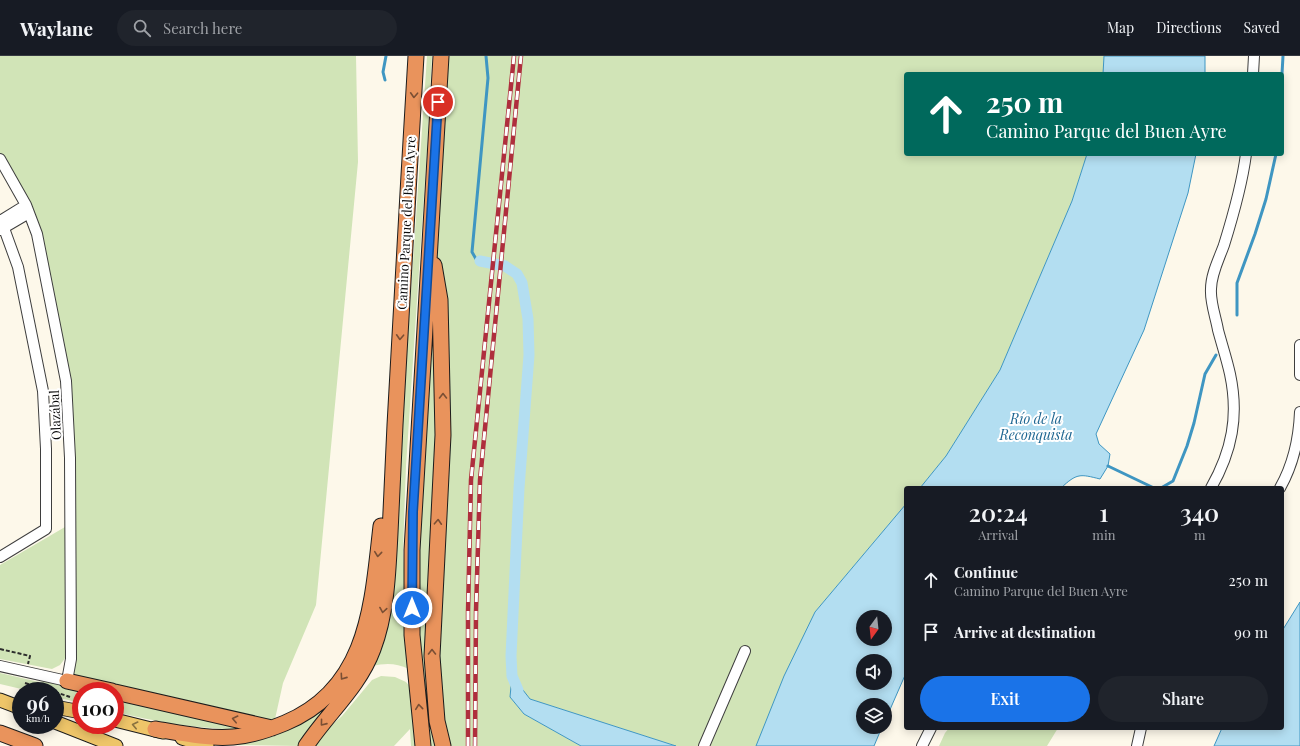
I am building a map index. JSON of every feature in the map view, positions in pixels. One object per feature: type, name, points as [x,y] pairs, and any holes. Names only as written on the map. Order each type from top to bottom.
[{"type":"highway","name":"Camino Parque del Buen Ayre","points":[[396,390],[416,56]]},
{"type":"highway","name":"Camino Parque del Buen Ayre","points":[[430,240],[441,56]]},
{"type":"highway","points":[[430,240],[440,300],[442,435],[432,656],[437,721],[442,746]]},
{"type":"highway","points":[[423,746],[412,634],[412,550],[430,240]]},
{"type":"highway","points":[[155,729],[211,737],[248,735],[273,728],[312,709],[328,696],[344,677],[361,644],[373,596],[396,390]]},
{"type":"highway","points":[[306,746],[315,732],[356,684],[370,658],[378,635],[388,573],[396,390]]},
{"type":"highway","points":[[67,681],[72,682]]},
{"type":"highway","points":[[124,694],[273,728]]},
{"type":"highway","points":[[0,733],[35,746]]},
{"type":"main road","points":[[0,694],[12,697]]},
{"type":"main road","points":[[0,700],[12,705]]},
{"type":"main road","points":[[124,722],[155,729],[207,746]]},
{"type":"main road","points":[[64,726],[111,744]]},
{"type":"street","points":[[1253,72],[1254,56]]},
{"type":"street","points":[[1212,486],[1228,452],[1234,416],[1234,400],[1230,374],[1220,339],[1210,290],[1213,275],[1236,202],[1246,156]]},
{"type":"street","name":"Olazábal","points":[[0,159],[28,209],[36,234],[66,381],[70,458],[70,659],[67,681]]},
{"type":"street","points":[[0,557],[46,529],[46,449],[43,391],[18,267],[1,224],[28,209]]},
{"type":"street","points":[[1300,344],[1300,375]]},
{"type":"street","points":[[1281,486],[1294,454],[1300,412]]},
{"type":"street","points":[[704,746],[746,651]]},
{"type":"street","points":[[0,666],[67,681]]},
{"type":"street","points":[[922,746],[930,730]]},
{"type":"street","points":[[1138,746],[1141,730]]},
{"type":"green space","points":[[0,56],[356,56],[358,162],[316,605],[283,683],[273,728],[124,694],[124,682],[67,681],[66,381],[37,234],[0,159]]},
{"type":"green space","points":[[427,56],[432,56],[406,466],[403,552],[407,627],[417,746],[411,746],[410,729],[394,746],[312,746],[315,740],[342,716],[372,680],[381,676],[395,677],[406,682],[411,688],[409,669],[391,664],[372,666],[403,409]]},
{"type":"green space","points":[[441,56],[1104,56],[1103,72],[904,72],[904,156],[1086,156],[1072,201],[1000,370],[946,456],[922,486],[904,486],[904,506],[815,612],[756,746],[676,746],[530,699],[512,677],[510,697],[524,714],[581,746],[423,746],[412,635]]},
{"type":"green space","points":[[65,527],[66,657],[60,665],[52,669],[0,659],[0,565]]},
{"type":"green space","points":[[361,663],[300,746],[231,745],[232,743],[286,729]]},
{"type":"green space","points":[[0,673],[39,682],[12,682],[12,687],[0,684]]},
{"type":"green space","points":[[55,680],[60,682],[39,682]]},
{"type":"green space","points":[[64,684],[72,687],[72,701],[64,699]]},
{"type":"green space","points":[[124,701],[233,725],[235,729],[204,728],[124,714]]},
{"type":"green space","points":[[947,730],[1057,730],[1047,746],[939,746]]},
{"type":"water","points":[[1104,56],[1205,56],[1205,72],[1103,72]]},
{"type":"water","name":"Río de la Reconquista","points":[[1086,156],[1196,156],[1188,193],[1144,330],[1096,434],[1099,444],[1110,454],[1108,466],[1100,479],[1088,476],[1079,476],[1075,477],[1064,486],[922,486],[946,456],[1000,370],[1072,201]]},
{"type":"water","points":[[904,506],[904,678],[892,705],[892,698],[856,698],[856,734],[879,734],[874,746],[756,746],[784,676],[815,612]]},
{"type":"water","points":[[1300,602],[1300,746],[1214,746],[1221,730],[1284,730],[1284,628]]},
{"type":"water","points":[[512,676],[530,699],[676,746],[581,746],[524,714],[510,697]]},
{"type":"waterway","points":[[385,80],[383,72],[386,56]]},
{"type":"waterway","points":[[480,261],[476,259],[472,252],[488,78],[486,56]]},
{"type":"waterway","points":[[1282,72],[1283,56]]},
{"type":"waterway","points":[[1237,315],[1237,283],[1266,199],[1276,156]]},
{"type":"waterway","points":[[480,261],[505,266],[517,274],[522,283],[528,319],[529,355],[519,488],[511,656],[512,676],[518,690]]},
{"type":"waterway","points":[[1164,486],[1173,481],[1187,446],[1194,423],[1205,374],[1216,355]]},
{"type":"waterway","points":[[1108,466],[1150,486]]},
{"type":"railway","points":[[468,746],[468,612],[471,480],[514,56]]},
{"type":"railway","points":[[475,746],[476,611],[480,480],[521,56]]},
{"type":"route","points":[[412,608],[413,512],[438,102]]}]
